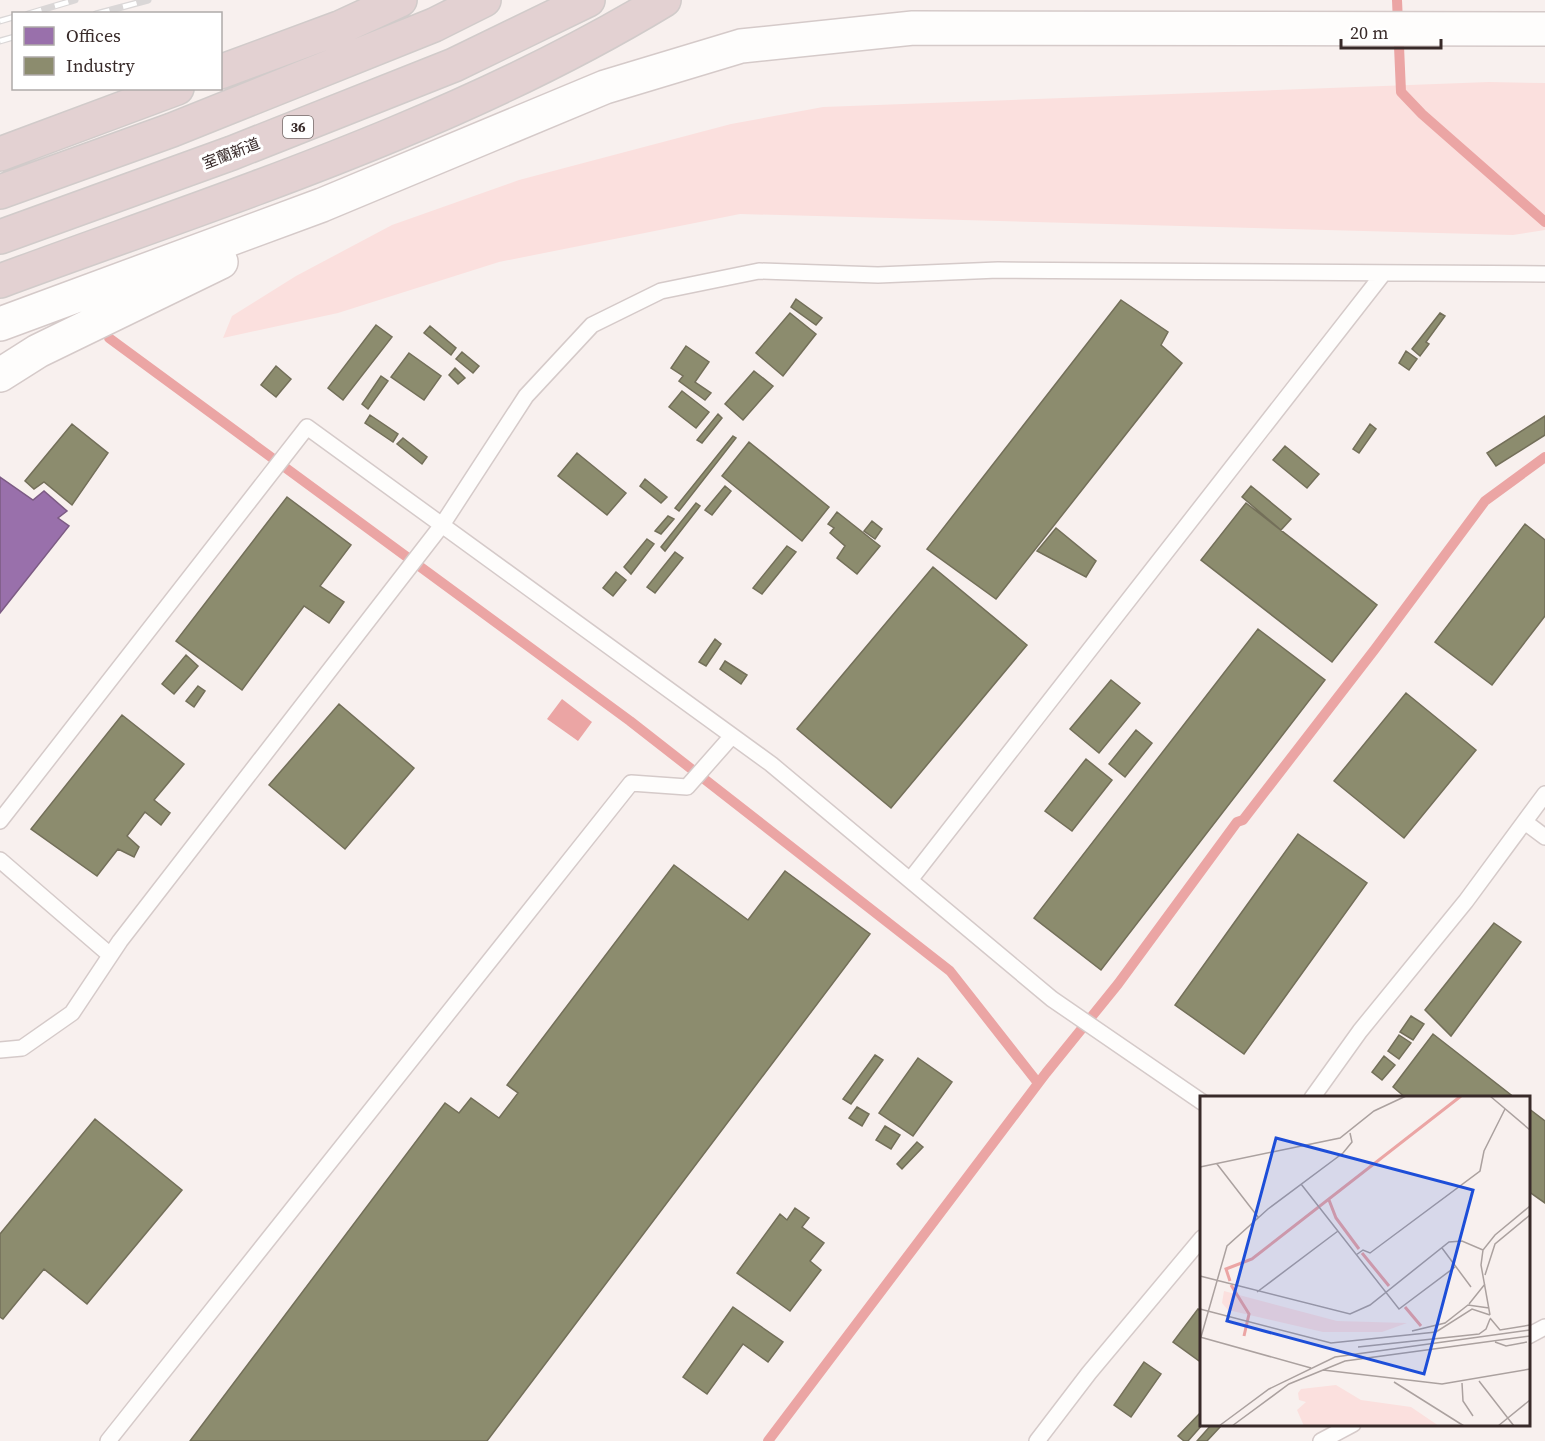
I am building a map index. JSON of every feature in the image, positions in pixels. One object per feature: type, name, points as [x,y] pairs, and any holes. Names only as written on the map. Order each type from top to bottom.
[{"type":"highway","points":[[222,71],[339,28],[400,0]]},
{"type":"highway","points":[[0,192],[172,130],[434,25],[484,0]]},
{"type":"highway","name":"室蘭新道","points":[[0,237],[232,153],[443,69],[588,0]]},
{"type":"highway","points":[[0,281],[287,177],[447,112],[606,35],[664,0]]},
{"type":"highway","points":[[0,154],[172,90]]},
{"type":"street","points":[[0,324],[322,205],[604,87],[741,46],[913,28],[1545,29]]},
{"type":"street","points":[[0,375],[38,351],[217,264],[322,205]]},
{"type":"lane","points":[[0,1050],[22,1048],[72,1012],[110,955],[442,525],[526,396],[592,325],[661,291],[759,272],[878,275],[998,270],[1545,274]]},
{"type":"lane","points":[[910,880],[1383,274]]},
{"type":"lane","points":[[0,821],[307,427],[771,764],[1052,999],[1200,1101]]},
{"type":"lane","points":[[108,1441],[631,783],[687,788],[732,735]]},
{"type":"lane","points":[[1313,1096],[1360,1030],[1466,901],[1545,794]]},
{"type":"lane","points":[[1525,822],[1545,837]]},
{"type":"lane","points":[[0,860],[110,955]]},
{"type":"lane","points":[[1036,1441],[1089,1373],[1200,1240]]},
{"type":"lane","points":[[1530,1334],[1545,1327]]},
{"type":"lane","points":[[1320,1441],[1351,1426]]},
{"type":"shaded area","points":[[1489,82],[1545,83],[1545,230],[1513,235],[740,214],[499,262],[338,313],[223,338],[232,316],[296,276],[392,225],[519,180],[731,124],[823,107]]},
{"type":"shaded area","points":[[562,699],[592,722],[578,741],[547,719]]},
{"type":"building: Offices","points":[[0,477],[33,500],[44,491],[67,511],[58,518],[69,526],[0,613]]},
{"type":"building: Industry","points":[[796,299],[822,318],[816,325],[791,307]]},
{"type":"building: Industry","points":[[1121,300],[1168,332],[1161,345],[1182,363],[996,599],[927,549]]},
{"type":"building: Industry","points":[[790,313],[816,334],[783,376],[756,353]]},
{"type":"building: Industry","points":[[1440,313],[1445,316],[1426,342],[1429,344],[1420,356],[1412,349]]},
{"type":"building: Industry","points":[[376,325],[392,337],[343,400],[328,388]]},
{"type":"building: Industry","points":[[430,326],[456,348],[451,355],[424,333]]},
{"type":"building: Industry","points":[[686,346],[709,362],[695,382],[711,393],[705,400],[679,381],[683,376],[671,368]]},
{"type":"building: Industry","points":[[1406,351],[1417,359],[1409,370],[1399,363]]},
{"type":"building: Industry","points":[[462,352],[479,366],[473,373],[456,359]]},
{"type":"building: Industry","points":[[409,353],[441,376],[424,400],[391,377]]},
{"type":"building: Industry","points":[[276,366],[291,379],[276,397],[261,385]]},
{"type":"building: Industry","points":[[455,368],[465,378],[458,384],[449,375]]},
{"type":"building: Industry","points":[[754,371],[773,386],[743,420],[725,404]]},
{"type":"building: Industry","points":[[381,376],[388,381],[368,409],[362,404]]},
{"type":"building: Industry","points":[[682,391],[709,412],[696,428],[669,407]]},
{"type":"building: Industry","points":[[718,414],[722,418],[702,443],[697,440]]},
{"type":"building: Industry","points":[[370,415],[398,434],[393,442],[365,423]]},
{"type":"building: Industry","points":[[1545,416],[1545,435],[1496,466],[1487,453]]},
{"type":"building: Industry","points":[[72,424],[108,453],[72,505],[44,482],[34,489],[25,481]]},
{"type":"building: Industry","points":[[1370,424],[1376,429],[1359,453],[1353,449]]},
{"type":"building: Industry","points":[[733,436],[736,438],[679,511],[675,508]]},
{"type":"building: Industry","points":[[403,438],[427,457],[422,464],[397,444]]},
{"type":"building: Industry","points":[[749,442],[829,507],[802,541],[722,476]]},
{"type":"building: Industry","points":[[1285,446],[1319,474],[1307,488],[1273,460]]},
{"type":"building: Industry","points":[[577,453],[626,493],[607,515],[558,476]]},
{"type":"building: Industry","points":[[645,479],[667,497],[661,503],[640,486]]},
{"type":"building: Industry","points":[[725,486],[731,491],[712,515],[705,510]]},
{"type":"building: Industry","points":[[1251,486],[1291,519],[1281,530],[1242,497]]},
{"type":"building: Industry","points":[[287,497],[351,545],[320,586],[344,602],[329,623],[304,606],[242,690],[176,641]]},
{"type":"building: Industry","points":[[696,503],[700,506],[665,551],[661,547]]},
{"type":"building: Industry","points":[[1246,503],[1377,605],[1332,662],[1201,560]]},
{"type":"building: Industry","points":[[837,512],[880,546],[857,574],[837,558],[845,546],[830,533],[834,528],[828,524]]},
{"type":"building: Industry","points":[[668,516],[674,519],[661,534],[655,531]]},
{"type":"building: Industry","points":[[872,521],[882,529],[875,539],[864,531]]},
{"type":"building: Industry","points":[[1525,524],[1545,540],[1545,616],[1492,685],[1435,642]]},
{"type":"building: Industry","points":[[1056,528],[1096,561],[1086,577],[1037,551]]},
{"type":"building: Industry","points":[[647,539],[654,544],[631,574],[624,567]]},
{"type":"building: Industry","points":[[787,546],[796,552],[762,594],[753,588]]},
{"type":"building: Industry","points":[[675,552],[683,558],[655,593],[647,587]]},
{"type":"building: Industry","points":[[933,567],[1027,645],[891,808],[797,729]]},
{"type":"building: Industry","points":[[616,572],[626,580],[613,596],[603,588]]},
{"type":"building: Industry","points":[[1258,629],[1325,680],[1101,970],[1034,918]]},
{"type":"building: Industry","points":[[715,639],[721,644],[706,666],[699,662]]},
{"type":"building: Industry","points":[[186,655],[198,666],[174,694],[162,684]]},
{"type":"building: Industry","points":[[725,661],[747,675],[741,684],[720,669]]},
{"type":"building: Industry","points":[[1111,680],[1140,703],[1099,753],[1070,729]]},
{"type":"building: Industry","points":[[198,686],[205,691],[194,707],[186,701]]},
{"type":"building: Industry","points":[[1406,693],[1476,750],[1404,838],[1334,781]]},
{"type":"building: Industry","points":[[339,704],[414,768],[345,849],[269,785]]},
{"type":"building: Industry","points":[[122,715],[184,764],[154,800],[170,813],[161,825],[145,812],[127,836],[139,847],[134,857],[118,849],[97,876],[31,829]]},
{"type":"building: Industry","points":[[1136,730],[1152,743],[1125,777],[1109,764]]},
{"type":"building: Industry","points":[[1086,759],[1112,780],[1072,831],[1045,811]]},
{"type":"building: Industry","points":[[1298,834],[1367,883],[1244,1054],[1175,1005]]},
{"type":"building: Industry","points":[[674,865],[748,920],[785,871],[870,934],[487,1441],[190,1441],[445,1103],[459,1113],[471,1098],[499,1118],[518,1093],[507,1085]]},
{"type":"building: Industry","points":[[1494,923],[1521,942],[1451,1036],[1425,1010]]},
{"type":"building: Industry","points":[[1411,1016],[1424,1024],[1413,1040],[1400,1032]]},
{"type":"building: Industry","points":[[1433,1034],[1512,1096],[1404,1096],[1393,1087]]},
{"type":"building: Industry","points":[[1399,1035],[1411,1043],[1399,1059],[1388,1051]]},
{"type":"building: Industry","points":[[875,1055],[883,1060],[851,1104],[843,1099]]},
{"type":"building: Industry","points":[[1384,1056],[1395,1065],[1382,1080],[1372,1072]]},
{"type":"building: Industry","points":[[918,1058],[952,1082],[913,1136],[879,1113]]},
{"type":"building: Industry","points":[[857,1107],[869,1114],[862,1126],[849,1118]]},
{"type":"building: Industry","points":[[1530,1110],[1545,1121],[1545,1203],[1530,1192]]},
{"type":"building: Industry","points":[[95,1119],[182,1190],[87,1304],[44,1269],[3,1319],[0,1317],[0,1234]]},
{"type":"building: Industry","points":[[885,1126],[900,1135],[891,1149],[876,1140]]},
{"type":"building: Industry","points":[[917,1142],[923,1147],[902,1169],[897,1164]]},
{"type":"building: Industry","points":[[795,1208],[809,1218],[802,1227],[824,1243],[810,1261],[821,1270],[790,1311],[737,1273],[780,1214],[787,1220]]},
{"type":"building: Industry","points":[[733,1307],[783,1342],[768,1362],[743,1344],[707,1394],[683,1377]]},
{"type":"building: Industry","points":[[1198,1309],[1200,1310],[1200,1362],[1173,1342]]},
{"type":"building: Industry","points":[[1144,1362],[1161,1374],[1131,1417],[1114,1405]]},
{"type":"building: Industry","points":[[1200,1413],[1201,1426],[1188,1441],[1178,1436]]},
{"type":"building: Industry","points":[[1210,1426],[1221,1426],[1207,1441],[1197,1441]]},
{"type":"waterway","points":[[1397,0],[1401,92],[1422,114],[1545,222]]},
{"type":"waterway","points":[[109,338],[630,721],[950,971],[1038,1083]]},
{"type":"waterway","points":[[768,1441],[1046,1073],[1118,984],[1237,822],[1243,820],[1375,649],[1485,501],[1545,457]]},
{"type":"railway","points":[[35,12],[75,0]]},
{"type":"railway","points":[[103,12],[148,0]]},
{"type":"railway","points":[[0,21],[12,18]]},
{"type":"railway","points":[[0,41],[12,38]]}]
